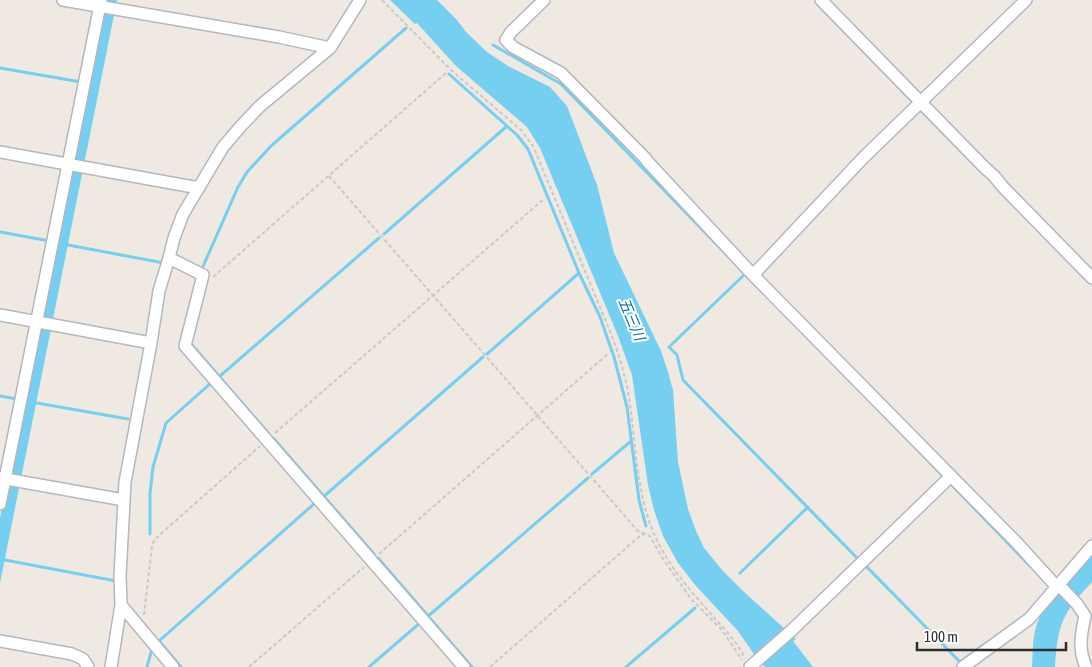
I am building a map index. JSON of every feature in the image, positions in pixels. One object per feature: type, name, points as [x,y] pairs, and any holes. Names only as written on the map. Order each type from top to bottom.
[{"type":"street","points":[[63,0],[101,3],[132,12],[330,48]]},
{"type":"street","points":[[110,667],[121,605],[120,576],[125,482],[159,291],[170,258],[174,238],[183,214],[223,147],[260,106],[330,48],[360,0]]},
{"type":"street","points":[[544,0],[511,32],[506,40],[513,47],[561,72],[645,158],[753,275],[1077,604],[1085,616],[1080,639],[1081,657],[1086,667]]},
{"type":"street","points":[[821,0],[1092,278]]},
{"type":"street","points":[[753,275],[863,158],[1026,0]]},
{"type":"street","points":[[0,504],[3,478],[101,3]]},
{"type":"street","points":[[0,152],[199,188]]},
{"type":"street","points":[[170,258],[203,275],[185,346],[464,667]]},
{"type":"street","points":[[0,315],[151,343]]},
{"type":"street","points":[[747,664],[792,630],[950,477]]},
{"type":"street","points":[[3,478],[124,500]]},
{"type":"street","points":[[963,667],[1029,619],[1092,546]]},
{"type":"street","points":[[121,605],[173,667]]},
{"type":"street","points":[[0,641],[72,654],[83,659],[88,667]]},
{"type":"path","points":[[382,0],[450,70],[521,130],[533,146],[612,336],[622,365],[629,396],[643,495],[654,533],[664,556],[695,596],[737,643],[747,664]]},
{"type":"path","points":[[203,275],[211,279],[446,73]]},
{"type":"path","points":[[328,176],[638,531],[650,536],[661,556],[691,599],[722,630],[747,664]]},
{"type":"path","points":[[141,630],[145,613],[152,546],[155,538],[545,198]]},
{"type":"path","points":[[249,667],[609,353]]},
{"type":"path","points":[[490,667],[645,534]]},
{"type":"water","points":[[104,0],[117,0],[0,583],[0,518]]},
{"type":"water","name":"五三川","points":[[390,0],[437,0],[487,52],[508,66],[550,87],[567,106],[597,185],[614,253],[661,351],[668,372],[673,390],[678,462],[688,509],[696,531],[704,548],[723,571],[796,639],[793,641],[813,667],[765,667],[738,631],[696,586],[678,563],[663,536],[654,510],[648,485],[632,375],[618,336],[540,148],[527,127],[456,66],[417,23],[415,24]]},
{"type":"water","points":[[1092,554],[1092,582],[1074,603],[1063,620],[1058,640],[1055,667],[1032,667],[1034,635],[1041,615],[1061,588]]},
{"type":"waterway","points":[[201,271],[238,187],[247,172],[271,146],[406,28]]},
{"type":"waterway","points":[[493,45],[561,84],[727,255]]},
{"type":"waterway","points":[[0,68],[81,82]]},
{"type":"waterway","points":[[449,74],[517,135],[528,149],[579,273],[600,317],[614,357],[627,407],[639,500],[646,526]]},
{"type":"waterway","points":[[384,234],[507,126]]},
{"type":"waterway","points":[[0,232],[50,241]]},
{"type":"waterway","points":[[220,376],[379,238]]},
{"type":"waterway","points":[[68,245],[164,263]]},
{"type":"waterway","points":[[487,354],[579,273]]},
{"type":"waterway","points":[[745,274],[669,347],[677,355],[683,380],[859,560]]},
{"type":"waterway","points":[[192,345],[269,434]]},
{"type":"waterway","points":[[322,498],[483,357]]},
{"type":"waterway","points":[[150,534],[150,493],[153,467],[166,423],[212,382]]},
{"type":"waterway","points":[[0,396],[17,399]]},
{"type":"waterway","points":[[37,403],[128,419]]},
{"type":"waterway","points":[[873,404],[943,476]]},
{"type":"waterway","points":[[274,439],[374,554]]},
{"type":"waterway","points":[[592,474],[630,442]]},
{"type":"waterway","points":[[426,618],[588,478]]},
{"type":"waterway","points":[[951,484],[1030,566]]},
{"type":"waterway","points":[[181,667],[159,641],[316,502]]},
{"type":"waterway","points":[[740,573],[808,507]]},
{"type":"waterway","points":[[378,558],[472,667]]},
{"type":"waterway","points":[[5,560],[116,581]]},
{"type":"waterway","points":[[865,565],[960,662],[985,644]]},
{"type":"waterway","points":[[626,667],[695,608]]},
{"type":"waterway","points":[[369,667],[421,622]]},
{"type":"waterway","points":[[147,667],[152,649]]}]
